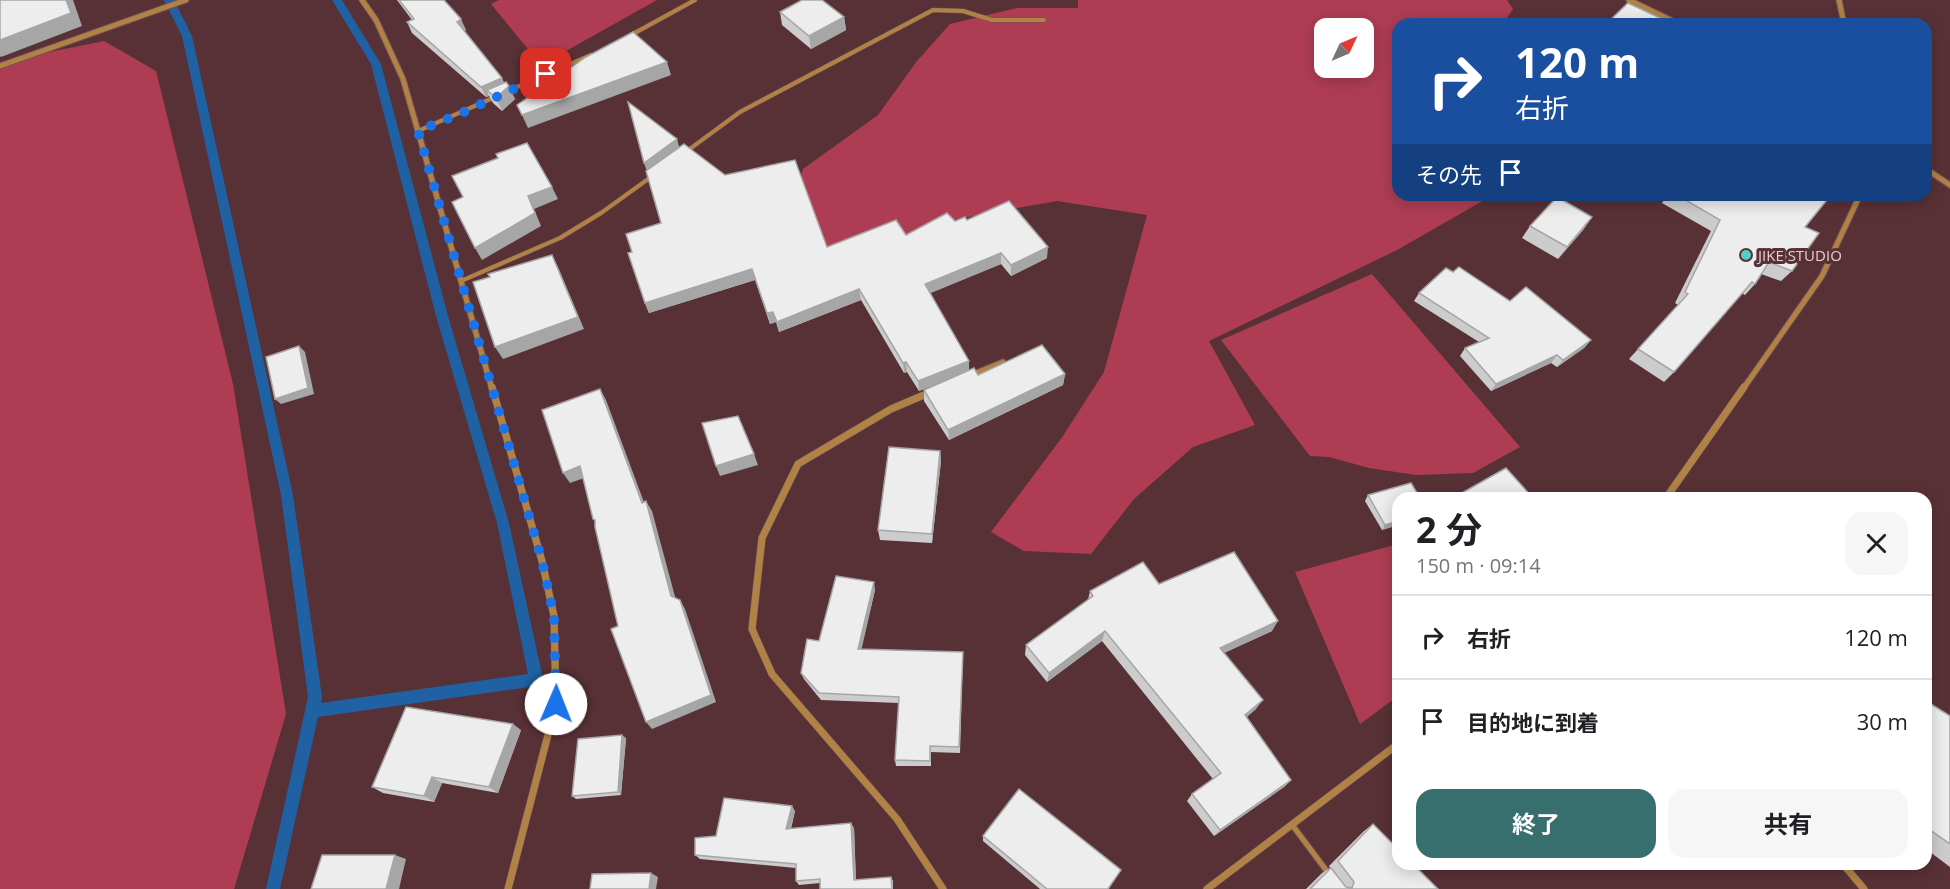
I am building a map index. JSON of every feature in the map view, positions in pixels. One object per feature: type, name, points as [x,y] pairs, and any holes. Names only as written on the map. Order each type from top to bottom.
[{"type":"street","points":[[0,66],[186,0]]},
{"type":"street","points":[[362,0],[376,20],[403,79],[542,561],[554,616],[556,704],[508,889]]},
{"type":"street","points":[[1629,0],[1666,18]]},
{"type":"street","points":[[1839,0],[1843,18]]},
{"type":"street","points":[[1932,173],[1950,185]]},
{"type":"street","points":[[1670,492],[1822,276],[1857,201]]},
{"type":"street","points":[[962,379],[1003,362]]},
{"type":"street","points":[[942,387],[891,408],[798,464],[762,538],[752,629],[772,674],[897,819],[943,889]]},
{"type":"street","points":[[1207,889],[1392,749]]},
{"type":"street","points":[[1848,870],[1864,889]]},
{"type":"lane","points":[[629,36],[695,0]]},
{"type":"lane","points":[[683,154],[740,111],[866,43],[933,10],[963,11],[992,20],[1044,20]]},
{"type":"lane","points":[[418,131],[598,51]]},
{"type":"lane","points":[[461,281],[560,238],[601,213],[656,174]]},
{"type":"lane","points":[[1293,826],[1333,880]]},
{"type":"shaded area","points":[[499,0],[657,0],[541,65],[491,4]]},
{"type":"shaded area","points":[[1078,0],[1507,0],[1513,9],[1507,18],[1392,18],[1392,201],[1483,201],[1397,250],[1209,341],[1255,425],[1193,447],[1134,499],[1091,554],[1024,551],[991,532],[1063,436],[1104,372],[1147,215],[1057,201],[940,222],[821,275],[788,223],[803,169],[878,115],[917,61],[950,24],[1017,8],[1078,8]]},
{"type":"shaded area","points":[[104,41],[156,71],[233,384],[286,714],[234,889],[0,889],[0,62]]},
{"type":"shaded area","points":[[1372,274],[1520,447],[1473,473],[1416,475],[1369,468],[1329,457],[1310,456],[1221,340]]},
{"type":"shaded area","points":[[1392,546],[1392,700],[1360,724],[1295,572]]},
{"type":"building","points":[[0,0],[66,0],[71,13],[0,40]]},
{"type":"building","points":[[399,0],[444,0],[461,19],[457,22],[502,78],[481,87],[407,22],[414,19]]},
{"type":"building","points":[[802,0],[822,0],[844,17],[809,36],[780,12]]},
{"type":"building","points":[[1628,3],[1660,18],[1612,18]]},
{"type":"building","points":[[633,32],[667,62],[522,115],[517,105],[586,57]]},
{"type":"building","points":[[506,82],[509,86],[496,98],[487,90]]},
{"type":"building","points":[[628,102],[677,139],[644,163]]},
{"type":"building","points":[[527,143],[552,187],[528,196],[535,213],[475,248],[452,202],[463,197],[452,176],[498,158],[496,154]]},
{"type":"building","points":[[684,144],[725,175],[795,160],[827,247],[896,220],[906,235],[947,213],[955,221],[965,217],[967,220],[1009,201],[1048,247],[1011,265],[1001,253],[925,284],[969,361],[918,381],[906,362],[903,363],[859,289],[777,322],[773,312],[767,313],[752,269],[645,303],[628,253],[632,252],[626,234],[661,223],[646,171]]},
{"type":"building","points":[[1553,201],[1564,201],[1592,217],[1567,247],[1530,226]]},
{"type":"building","points":[[1687,201],[1826,201],[1805,227],[1819,233],[1792,271],[1769,262],[1755,284],[1752,282],[1674,372],[1638,349],[1688,294],[1685,292],[1720,220]]},
{"type":"building","points":[[552,255],[578,317],[495,347],[473,282],[490,277],[488,274]]},
{"type":"building","points":[[1459,267],[1510,301],[1526,287],[1591,340],[1563,360],[1557,355],[1496,384],[1465,348],[1489,338],[1419,293],[1446,268],[1453,272]]},
{"type":"building","points":[[1042,345],[1065,374],[948,430],[924,390],[974,368],[978,375]]},
{"type":"building","points":[[299,346],[308,388],[275,399],[266,357]]},
{"type":"building","points":[[600,389],[642,503],[646,501],[671,596],[680,600],[711,695],[646,722],[611,629],[618,626],[595,520],[580,466],[563,473],[542,410]]},
{"type":"building","points":[[738,416],[754,454],[716,466],[702,423]]},
{"type":"building","points":[[889,447],[940,451],[932,534],[878,530]]},
{"type":"building","points":[[1506,468],[1528,492],[1464,492]]},
{"type":"building","points":[[1411,483],[1416,492],[1392,492],[1392,523],[1385,525],[1368,495]]},
{"type":"building","points":[[1234,552],[1278,621],[1220,648],[1263,700],[1245,715],[1291,780],[1220,830],[1192,794],[1221,773],[1105,631],[1049,673],[1026,645],[1093,596],[1090,591],[1143,562],[1159,584]]},
{"type":"building","points":[[836,576],[874,582],[858,649],[963,652],[959,747],[930,746],[930,761],[895,760],[899,697],[819,693],[801,673],[807,639],[819,641]]},
{"type":"building","points":[[1932,705],[1950,716],[1950,844],[1932,831]]},
{"type":"building","points":[[406,707],[513,724],[489,787],[432,777],[424,796],[372,787]]},
{"type":"building","points":[[622,735],[618,792],[572,796],[578,739]]},
{"type":"building","points":[[1019,789],[1121,870],[1108,889],[1047,889],[983,836]]},
{"type":"building","points":[[724,798],[792,806],[786,829],[851,823],[854,880],[891,877],[892,889],[820,889],[820,879],[796,881],[796,864],[695,855],[695,838],[716,836]]},
{"type":"building","points":[[1373,824],[1392,843],[1392,870],[1419,870],[1438,889],[1310,889],[1331,868],[1346,887],[1352,888],[1354,882],[1338,861]]},
{"type":"building","points":[[322,855],[395,855],[386,889],[311,889]]},
{"type":"building","points":[[651,873],[649,889],[590,889],[592,874]]},
{"type":"waterway","points":[[169,0],[187,36],[287,495],[315,697],[273,889]]},
{"type":"waterway","points":[[312,711],[536,679],[503,523],[442,316],[376,64],[337,0]]},
{"type":"place","name":"JIKE STUDIO","points":[[1746,255]]},
{"type":"route","points":[[546,74],[418,131],[542,561],[554,616],[557,660],[556,704]]}]
